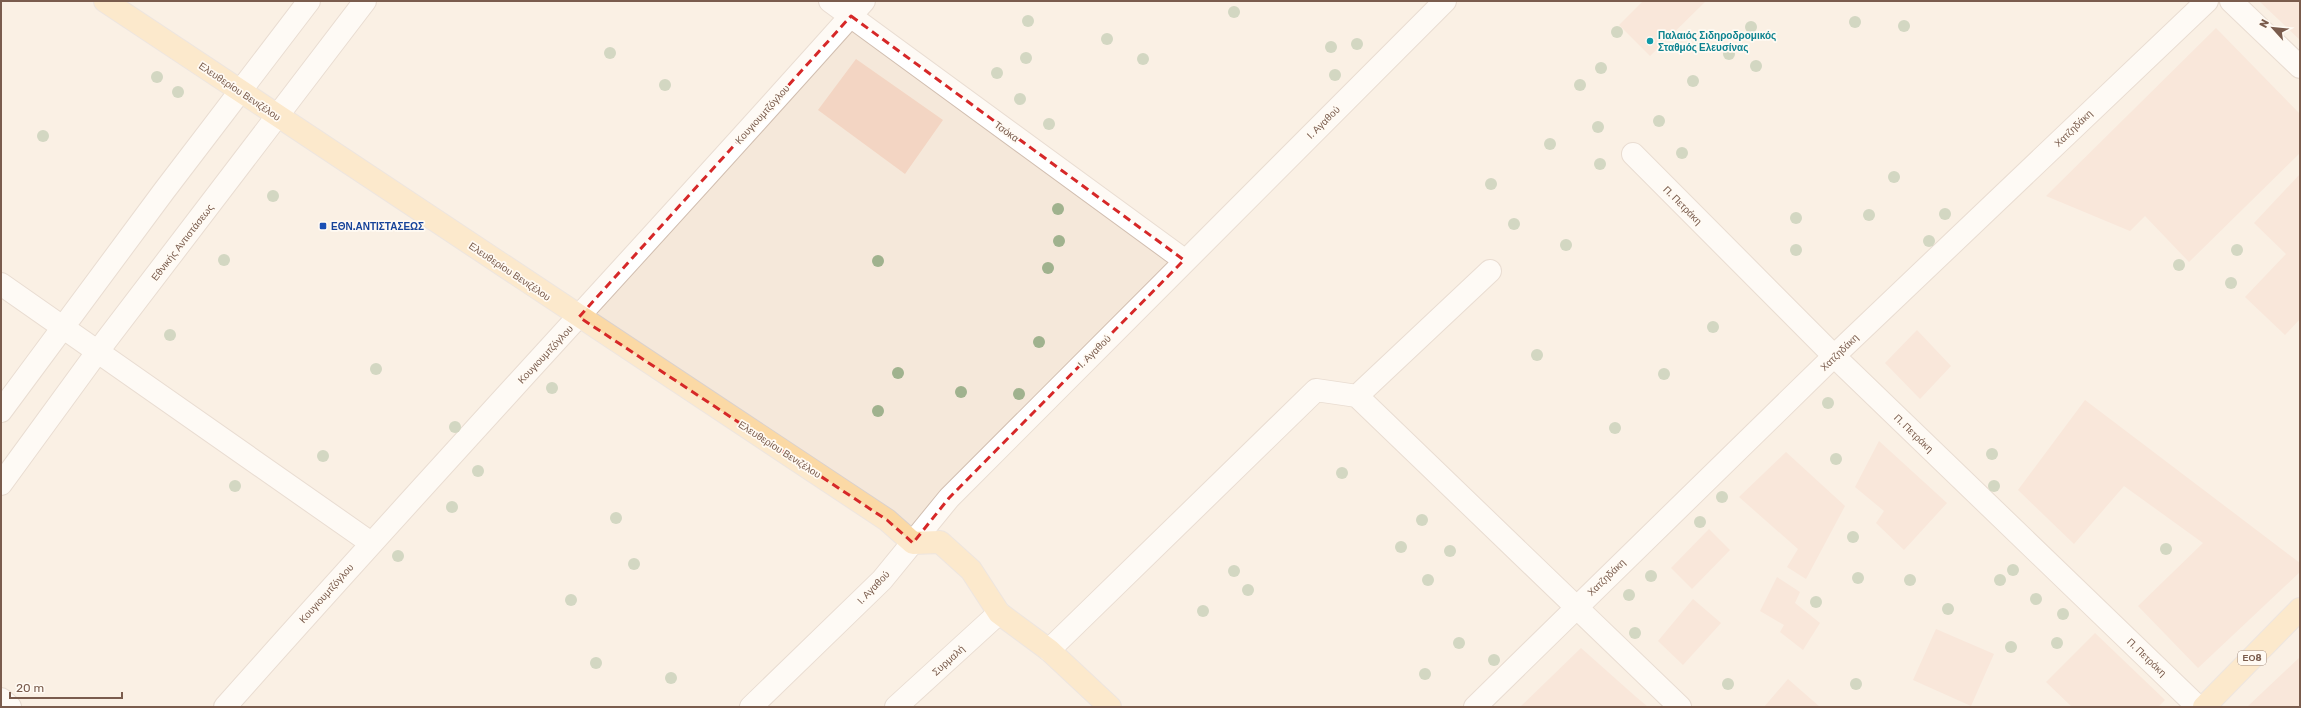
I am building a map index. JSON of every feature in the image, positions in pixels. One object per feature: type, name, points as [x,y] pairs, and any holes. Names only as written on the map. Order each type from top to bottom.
[{"type":"main road","name":"Ελευθερίου Βενιζέλου","points":[[104,1],[579,317],[888,520],[913,543]]},
{"type":"main road","points":[[913,543],[940,542],[971,570],[999,613],[1049,650],[1110,707]]},
{"type":"main road","name":"ΕΟ8","points":[[2204,707],[2300,609]]},
{"type":"street","points":[[1,411],[309,1]]},
{"type":"street","name":"Εθνικής Αντιστάσεως","points":[[1,484],[98,351],[365,1]]},
{"type":"street","name":"Τσόκα","points":[[830,1],[857,9],[1184,260]]},
{"type":"street","name":"Ι. Αγαθού","points":[[751,707],[882,580],[949,498],[1184,260],[1445,1]]},
{"type":"street","name":"Χατζηδάκη","points":[[1474,707],[1834,356],[2207,1]]},
{"type":"street","points":[[2231,1],[2300,68]]},
{"type":"street","name":"Κουγιουμτζόγλου","points":[[225,707],[371,543],[579,317],[857,9]]},
{"type":"street","name":"Π. Πετράκη","points":[[1633,154],[1834,356],[2198,707]]},
{"type":"street","points":[[1357,396],[1490,271]]},
{"type":"street","points":[[1,284],[371,543]]},
{"type":"street","points":[[1049,650],[1316,390],[1357,396],[1680,707]]},
{"type":"street","name":"Συρμαλή","points":[[896,707],[999,613]]},
{"type":"street","points":[[1,699],[10,707]]},
{"type":"highlighted area","points":[[851,16],[1184,260],[949,498],[913,543],[887,520],[579,317]]},
{"type":"shaded area","points":[[1,1],[2300,1],[2300,707],[1,707]]},
{"type":"building","name":"Παλαιός Σιδηροδρομικός Σταθμός Ελευσίνας","points":[[1643,1],[1706,1],[1650,56],[1619,25]]},
{"type":"building","points":[[2259,1],[2300,1],[2300,40]]},
{"type":"building","points":[[2216,28],[2300,114],[2300,153],[2189,262],[2145,216],[2130,231],[2046,196]]},
{"type":"building","points":[[856,59],[943,120],[905,174],[818,110]]},
{"type":"building","points":[[2300,174],[2300,319],[2285,335],[2245,297],[2286,254],[2254,223]]},
{"type":"building","points":[[1917,330],[1951,366],[1920,399],[1885,363]]},
{"type":"building","points":[[2085,400],[2300,563],[2300,572],[2198,668],[2138,606],[2203,543],[2124,486],[2074,544],[2018,490]]},
{"type":"building","points":[[1879,441],[1947,503],[1904,550],[1876,523],[1884,511],[1855,487]]},
{"type":"building","points":[[1786,452],[1845,506],[1806,579],[1787,567],[1798,549],[1739,497]]},
{"type":"building","points":[[1709,529],[1730,550],[1692,589],[1671,568]]},
{"type":"building","points":[[1777,577],[1800,592],[1795,603],[1820,623],[1803,650],[1780,632],[1784,625],[1760,611]]},
{"type":"building","points":[[1693,599],[1721,623],[1683,665],[1658,641]]},
{"type":"building","points":[[1936,629],[1994,654],[1971,706],[1913,680]]},
{"type":"building","points":[[2095,633],[2165,700],[2158,707],[2072,707],[2046,682]]},
{"type":"building","points":[[1581,648],[1635,696],[1648,707],[1520,707]]},
{"type":"building","points":[[2300,657],[2300,707],[2247,707]]},
{"type":"building","points":[[1788,679],[1820,707],[1764,707]]},
{"type":"place","name":"Παλαιός Σιδηροδρομικός Σταθμός Ελευσίνας","points":[[1650,41]]},
{"type":"place","name":"ΕΘΝ.ΑΝΤΙΣΤΑΣΕΩΣ","points":[[323,226]]}]
